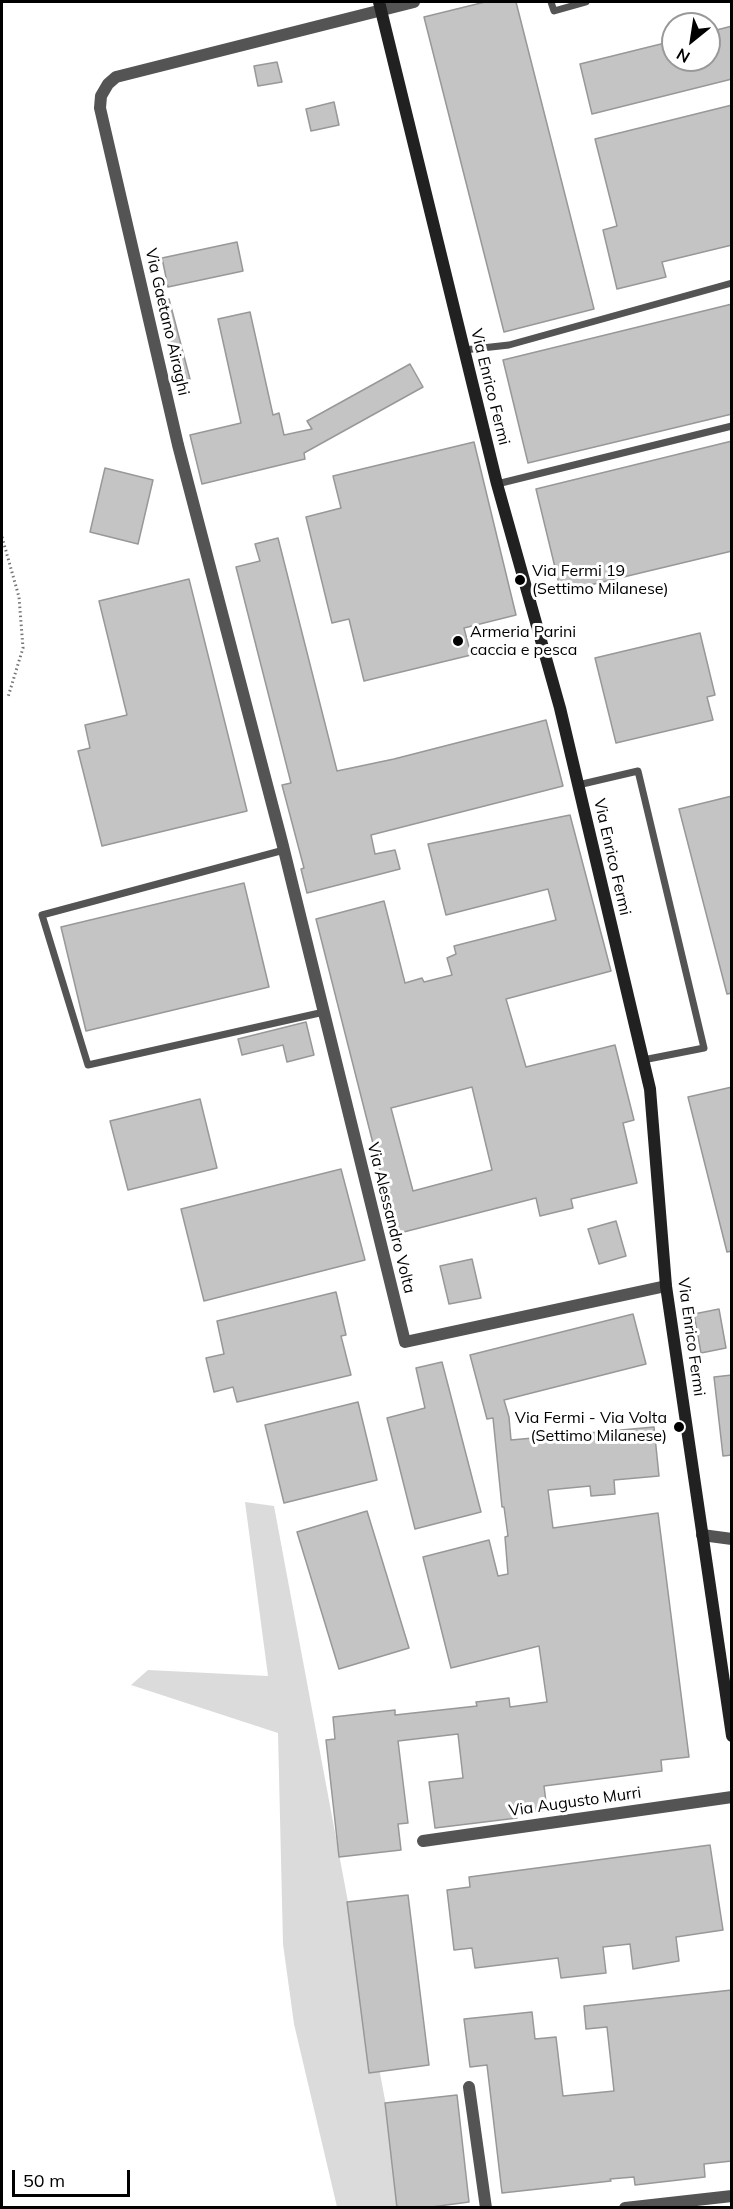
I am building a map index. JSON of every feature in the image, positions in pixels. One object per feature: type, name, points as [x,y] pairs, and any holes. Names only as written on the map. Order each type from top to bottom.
[{"type":"street","points":[[380,6],[414,2]]},
{"type":"street","name":"Via Enrico Fermi","points":[[380,6],[497,484],[560,708],[650,1089],[666,1286],[729,1702],[732,1736]]},
{"type":"street","name":"Via Gaetano Airaghi","points":[[283,846],[178,445],[100,108],[101,96],[108,84],[116,77],[380,6]]},
{"type":"street","name":"Via Alessandro Volta","points":[[283,846],[405,1342],[666,1286]]},
{"type":"street","points":[[702,1535],[732,1539]]},
{"type":"street","name":"Via Augusto Murri","points":[[423,1840],[732,1797]]},
{"type":"street","points":[[469,2087],[486,2208]]},
{"type":"street","points":[[625,2208],[732,2196]]},
{"type":"lane","points":[[551,2],[554,11],[586,2]]},
{"type":"lane","points":[[464,350],[509,345],[732,283]]},
{"type":"lane","points":[[497,484],[732,426]]},
{"type":"lane","points":[[578,785],[638,771],[693,1001],[704,1048],[643,1060]]},
{"type":"lane","points":[[283,846],[42,915],[88,1065],[324,1012]]},
{"type":"path","points":[[2,537],[19,597],[22,648],[8,698]]},
{"type":"shaded area","points":[[245,1502],[274,1506],[405,2207],[337,2207],[294,2024],[283,1944],[278,1733],[131,1685],[148,1670],[268,1676]]},
{"type":"building","points":[[485,2],[516,2],[594,309],[504,332],[424,17]]},
{"type":"building","points":[[732,26],[732,79],[592,114],[580,64],[661,44],[661,72],[721,72],[721,29]]},
{"type":"building","points":[[277,62],[282,82],[258,86],[254,66]]},
{"type":"building","points":[[334,102],[339,125],[311,131],[306,109]]},
{"type":"building","points":[[732,105],[732,245],[662,262],[666,277],[617,289],[603,230],[617,226],[595,139]]},
{"type":"building","points":[[237,242],[243,271],[168,287],[162,258]]},
{"type":"building","points":[[169,299],[190,379],[178,382],[157,302]]},
{"type":"building","points":[[732,304],[732,414],[528,463],[503,360]]},
{"type":"building","points":[[250,312],[273,415],[279,413],[284,435],[312,429],[307,421],[410,364],[423,387],[304,453],[305,459],[202,484],[190,435],[241,423],[218,319]]},
{"type":"building","points":[[732,441],[732,551],[561,592],[536,489]]},
{"type":"building","points":[[474,442],[516,615],[464,628],[471,655],[364,681],[349,619],[332,623],[306,517],[341,508],[333,476]]},
{"type":"building","points":[[105,468],[153,480],[138,544],[90,532]]},
{"type":"building","points":[[278,538],[337,771],[394,759],[546,720],[563,786],[371,835],[375,854],[395,850],[400,869],[307,893],[301,869],[304,868],[282,785],[291,783],[236,567],[260,561],[255,544]]},
{"type":"building","points":[[189,579],[247,811],[102,846],[78,751],[90,748],[85,725],[127,715],[99,601]]},
{"type":"building","points":[[700,633],[715,695],[707,697],[713,720],[616,743],[595,658]]},
{"type":"building","points":[[732,796],[732,993],[727,994],[679,809]]},
{"type":"building","points":[[570,815],[611,971],[506,999],[526,1067],[615,1045],[634,1120],[623,1123],[637,1183],[571,1199],[573,1208],[540,1216],[536,1198],[396,1234],[316,919],[384,901],[405,983],[422,978],[424,982],[452,975],[447,958],[456,954],[454,946],[556,920],[548,889],[446,915],[428,844]],"holes":[[[472,1087],[492,1170],[413,1191],[391,1108]]]},
{"type":"building","points":[[244,883],[269,987],[86,1031],[61,927]]},
{"type":"building","points":[[306,1022],[314,1055],[287,1062],[283,1045],[242,1055],[238,1039]]},
{"type":"building","points":[[732,1087],[732,1251],[727,1252],[688,1097]]},
{"type":"building","points":[[200,1099],[217,1168],[128,1190],[110,1121]]},
{"type":"building","points":[[341,1169],[365,1260],[204,1301],[181,1209]]},
{"type":"building","points":[[616,1221],[626,1256],[599,1264],[588,1229]]},
{"type":"building","points":[[472,1259],[481,1298],[449,1304],[440,1266]]},
{"type":"building","points":[[336,1292],[346,1335],[341,1336],[351,1375],[237,1402],[233,1387],[214,1392],[206,1358],[224,1354],[217,1321]]},
{"type":"building","points":[[719,1309],[726,1348],[701,1353],[694,1314]]},
{"type":"building","points":[[633,1314],[646,1364],[504,1400],[509,1417],[511,1440],[654,1427],[659,1476],[614,1480],[615,1494],[591,1496],[590,1486],[548,1490],[553,1528],[658,1513],[689,1757],[661,1760],[662,1771],[544,1786],[547,1810],[516,1814],[517,1818],[435,1828],[429,1782],[463,1778],[458,1734],[398,1741],[408,1823],[398,1824],[401,1850],[339,1857],[326,1740],[335,1739],[333,1717],[395,1710],[395,1715],[477,1706],[476,1702],[509,1698],[510,1707],[547,1702],[539,1646],[451,1668],[423,1557],[489,1540],[498,1576],[508,1574],[505,1537],[508,1536],[504,1507],[502,1507],[493,1418],[487,1419],[470,1355]]},
{"type":"building","points":[[442,1362],[481,1512],[415,1529],[387,1418],[425,1408],[416,1368]]},
{"type":"building","points":[[732,1375],[732,1455],[723,1456],[714,1377]]},
{"type":"building","points":[[358,1402],[377,1480],[284,1503],[265,1425]]},
{"type":"building","points":[[367,1511],[409,1648],[339,1669],[297,1532]]},
{"type":"building","points":[[710,1845],[723,1930],[676,1937],[679,1961],[633,1969],[630,1944],[603,1947],[606,1973],[561,1978],[558,1958],[475,1968],[472,1948],[454,1950],[447,1890],[470,1887],[469,1877]]},
{"type":"building","points":[[408,1895],[429,2065],[369,2073],[347,1902]]},
{"type":"building","points":[[732,1990],[732,2161],[704,2164],[705,2177],[635,2185],[634,2177],[502,2193],[487,2065],[470,2067],[464,2019],[532,2012],[535,2039],[556,2037],[563,2096],[614,2091],[607,2027],[586,2029],[584,2006]]},
{"type":"building","points":[[457,2095],[469,2202],[424,2208],[397,2208],[385,2103]]},
{"type":"place","name":"Via Fermi 19 (Settimo Milanese)","points":[[520,580]]},
{"type":"place","name":"Armeria Parini caccia e pesca","points":[[458,641]]},
{"type":"place","name":"Via Fermi - Via Volta (Settimo Milanese)","points":[[679,1427]]}]
